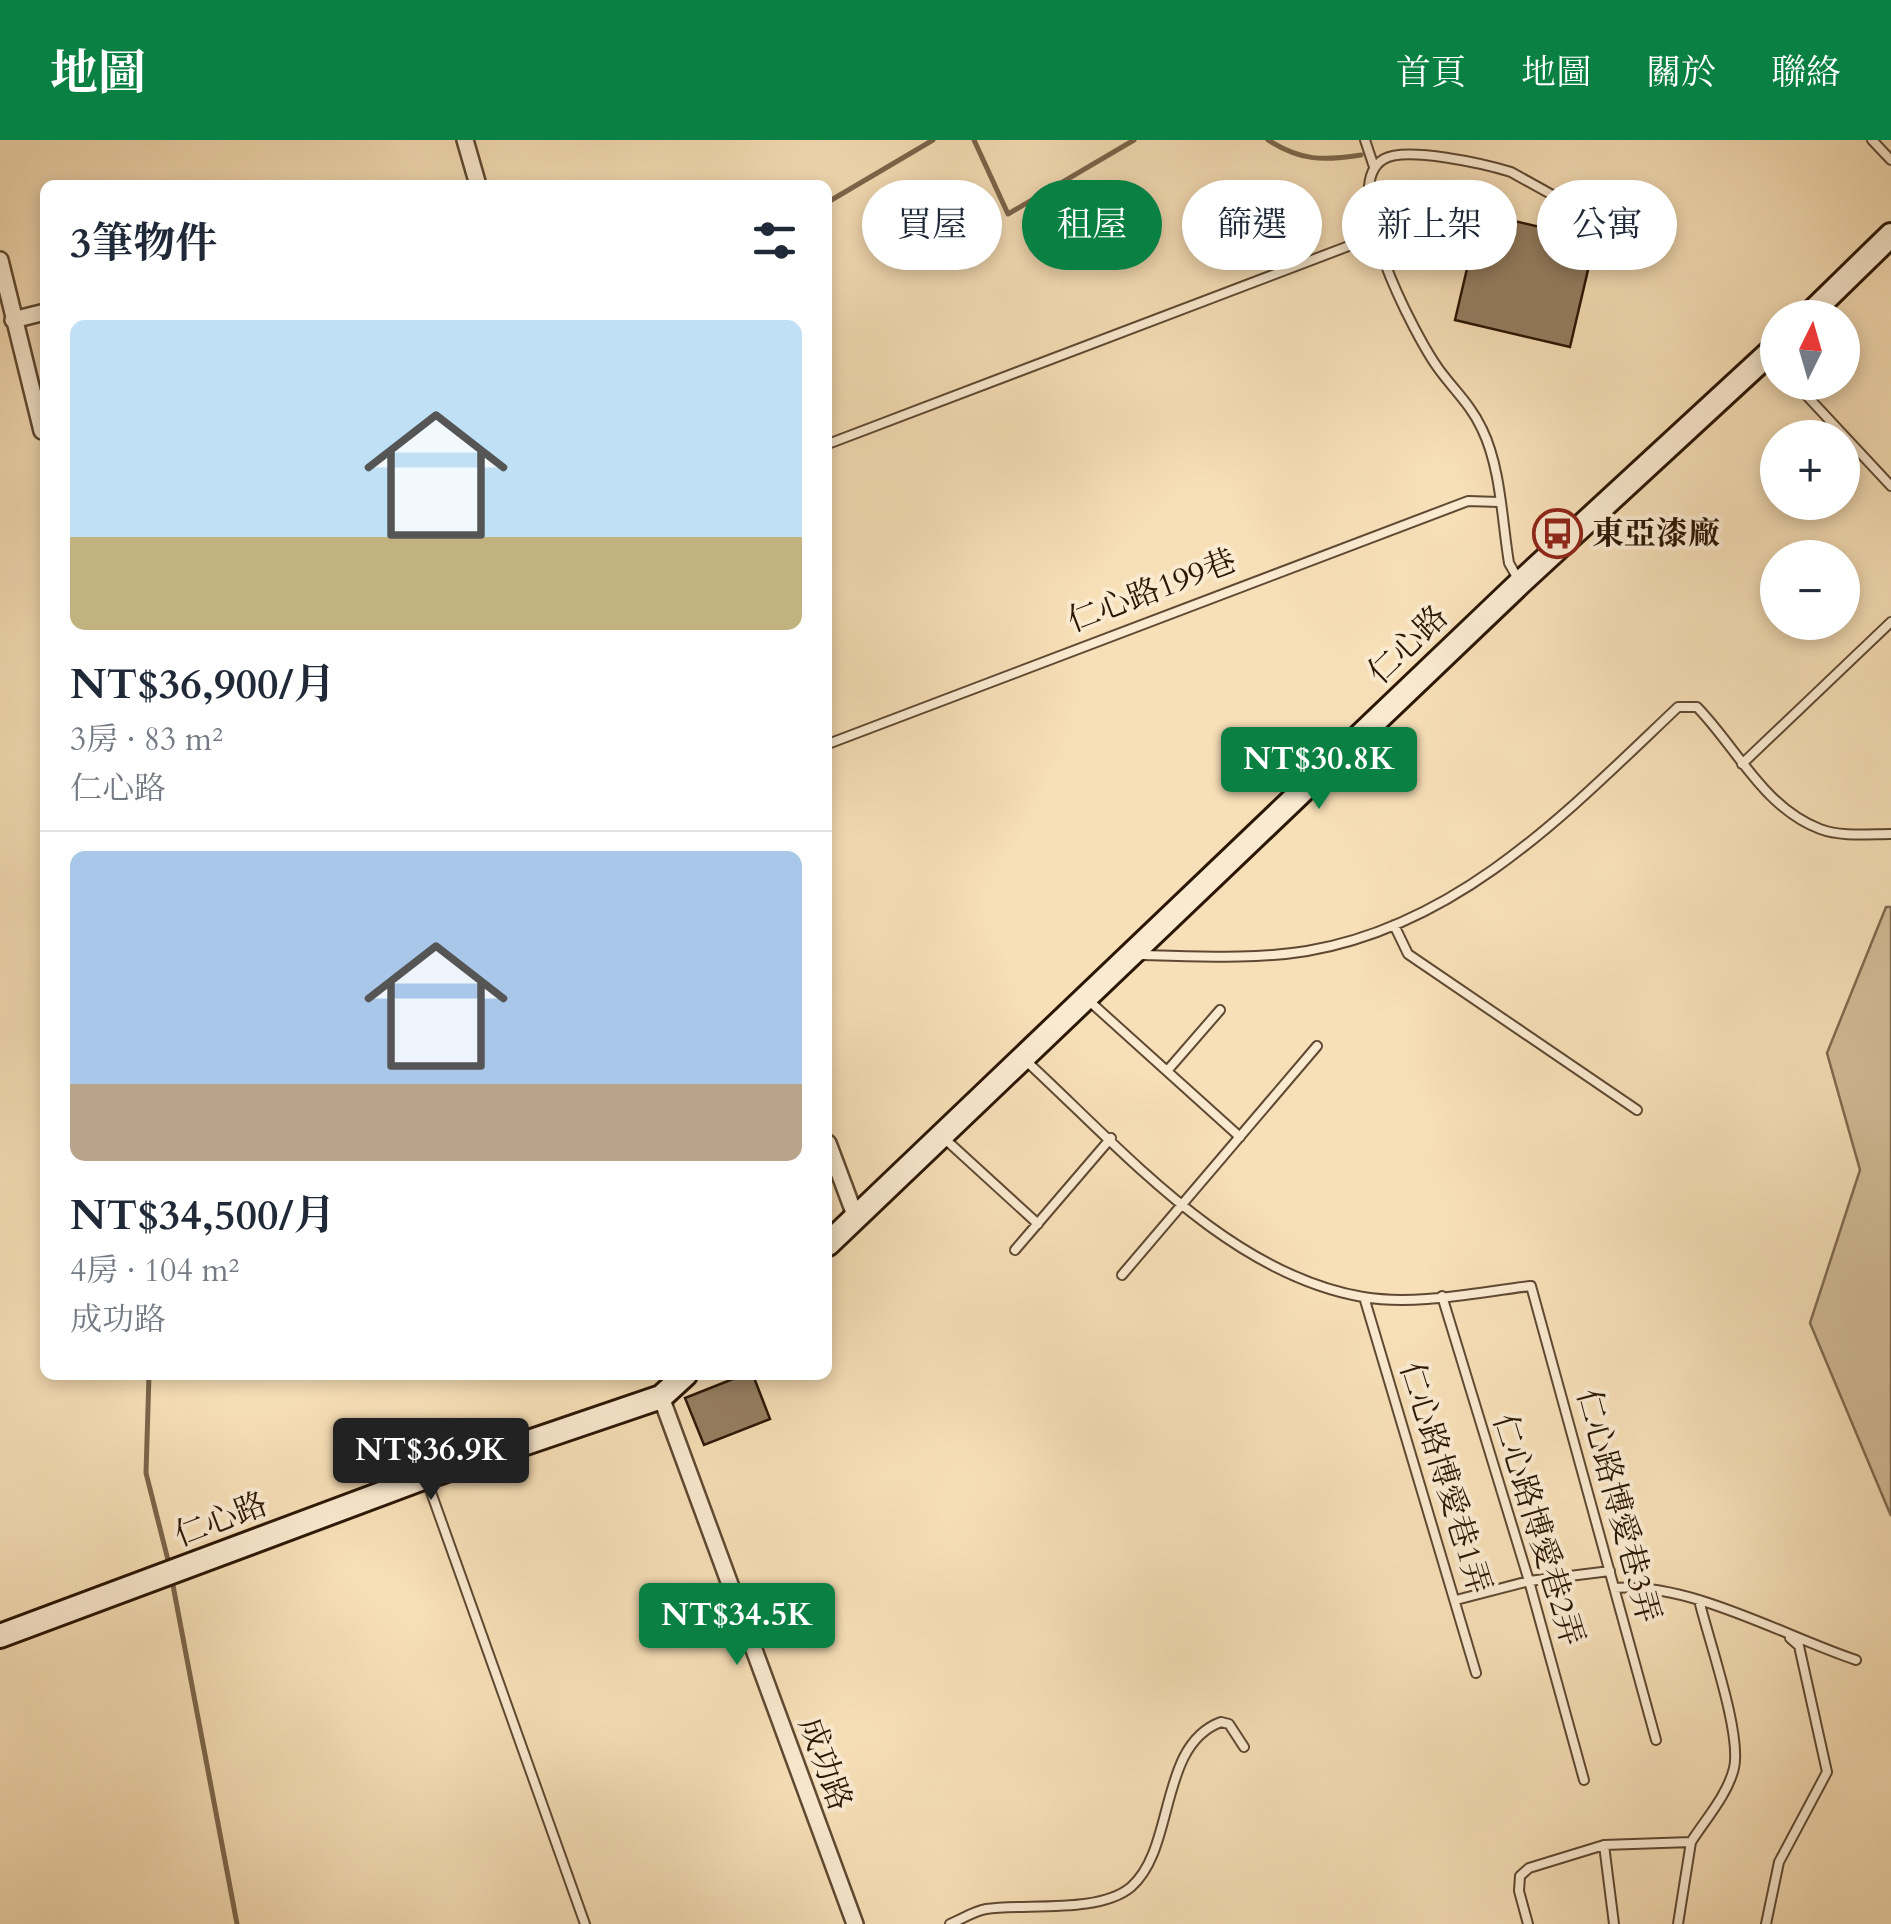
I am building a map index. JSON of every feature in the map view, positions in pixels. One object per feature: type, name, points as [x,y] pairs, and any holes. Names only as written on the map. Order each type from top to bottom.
[{"type":"street","points":[[465,140],[477,180]]},
{"type":"street","points":[[1825,300],[1891,236]]},
{"type":"street","points":[[0,260],[40,423]]},
{"type":"street","points":[[13,320],[40,313]]},
{"type":"street","name":"仁心路","points":[[832,1240],[1020,1056],[1135,955],[1520,583],[1760,368]]},
{"type":"street","points":[[832,1154],[856,1218]]},
{"type":"street","name":"仁心路","points":[[0,1636],[426,1477],[661,1397],[680,1380]]},
{"type":"street","name":"成功路","points":[[661,1397],[855,1924]]},
{"type":"lane","points":[[1365,140],[1374,167]]},
{"type":"lane","points":[[1872,140],[1891,160]]},
{"type":"lane","points":[[1369,180],[1374,167],[1386,157],[1403,156],[1488,165],[1537,186]]},
{"type":"lane","points":[[832,442],[1342,249]]},
{"type":"lane","points":[[1388,270],[1404,310],[1437,367],[1473,410],[1485,435],[1509,564],[1520,583]]},
{"type":"lane","points":[[1811,400],[1891,486]]},
{"type":"lane","name":"仁心路199巷","points":[[832,742],[1468,500],[1499,502]]},
{"type":"lane","points":[[1742,764],[1891,622]]},
{"type":"lane","points":[[1135,955],[1230,956],[1306,951],[1372,936],[1442,906],[1556,822],[1678,708],[1697,707],[1768,792],[1822,830],[1891,834]]},
{"type":"lane","points":[[1394,925],[1408,954],[1637,1110]]},
{"type":"lane","points":[[1085,997],[1240,1137]]},
{"type":"lane","points":[[1167,1071],[1220,1010]]},
{"type":"lane","points":[[1122,1275],[1318,1046]]},
{"type":"lane","points":[[1020,1056],[1182,1204],[1276,1271],[1364,1298],[1442,1296]]},
{"type":"lane","points":[[940,1135],[1038,1224]]},
{"type":"lane","points":[[1015,1250],[1111,1138]]},
{"type":"lane","name":"仁心路博愛巷3弄","points":[[1442,1296],[1531,1286],[1656,1740]]},
{"type":"lane","name":"仁心路博愛巷2弄","points":[[1442,1296],[1529,1581],[1584,1780]]},
{"type":"lane","name":"仁心路博愛巷1弄","points":[[1364,1298],[1476,1672]]},
{"type":"lane","points":[[426,1477],[585,1924]]},
{"type":"lane","points":[[1456,1600],[1529,1581],[1610,1571]]},
{"type":"lane","points":[[1614,1588],[1633,1586],[1699,1600],[1790,1638],[1856,1660]]},
{"type":"lane","name":"仁心路博愛巷3弄","points":[[1690,1842],[1728,1784],[1735,1766],[1734,1742],[1699,1600]]},
{"type":"lane","points":[[1766,1924],[1779,1862],[1828,1772],[1799,1646],[1790,1638]]},
{"type":"lane","points":[[950,1924],[985,1910],[1060,1906],[1124,1892],[1144,1872],[1185,1755],[1196,1737],[1222,1722],[1229,1724],[1244,1747]]},
{"type":"lane","points":[[1528,1924],[1519,1891],[1520,1876],[1529,1868],[1604,1845],[1690,1842],[1678,1924]]},
{"type":"lane","points":[[1604,1845],[1614,1924]]},
{"type":"shaded area","points":[[1886,907],[1891,907],[1891,1516],[1810,1323],[1860,1170],[1827,1053]]},
{"type":"building","points":[[1517,222],[1537,226],[1537,270],[1588,270],[1570,347],[1455,320],[1467,270],[1517,270]]},
{"type":"building","points":[[730,1380],[755,1380],[770,1419],[704,1445],[685,1398]]},
{"type":"waterway","points":[[832,200],[933,140]]},
{"type":"waterway","points":[[974,140],[1008,214],[1134,140]]},
{"type":"waterway","points":[[1268,140],[1313,158],[1361,155]]},
{"type":"waterway","points":[[149,1380],[146,1473],[169,1564]]},
{"type":"waterway","points":[[172,1580],[237,1924]]},
{"type":"place","name":"東亞漆廠","points":[[1557,534]]}]
